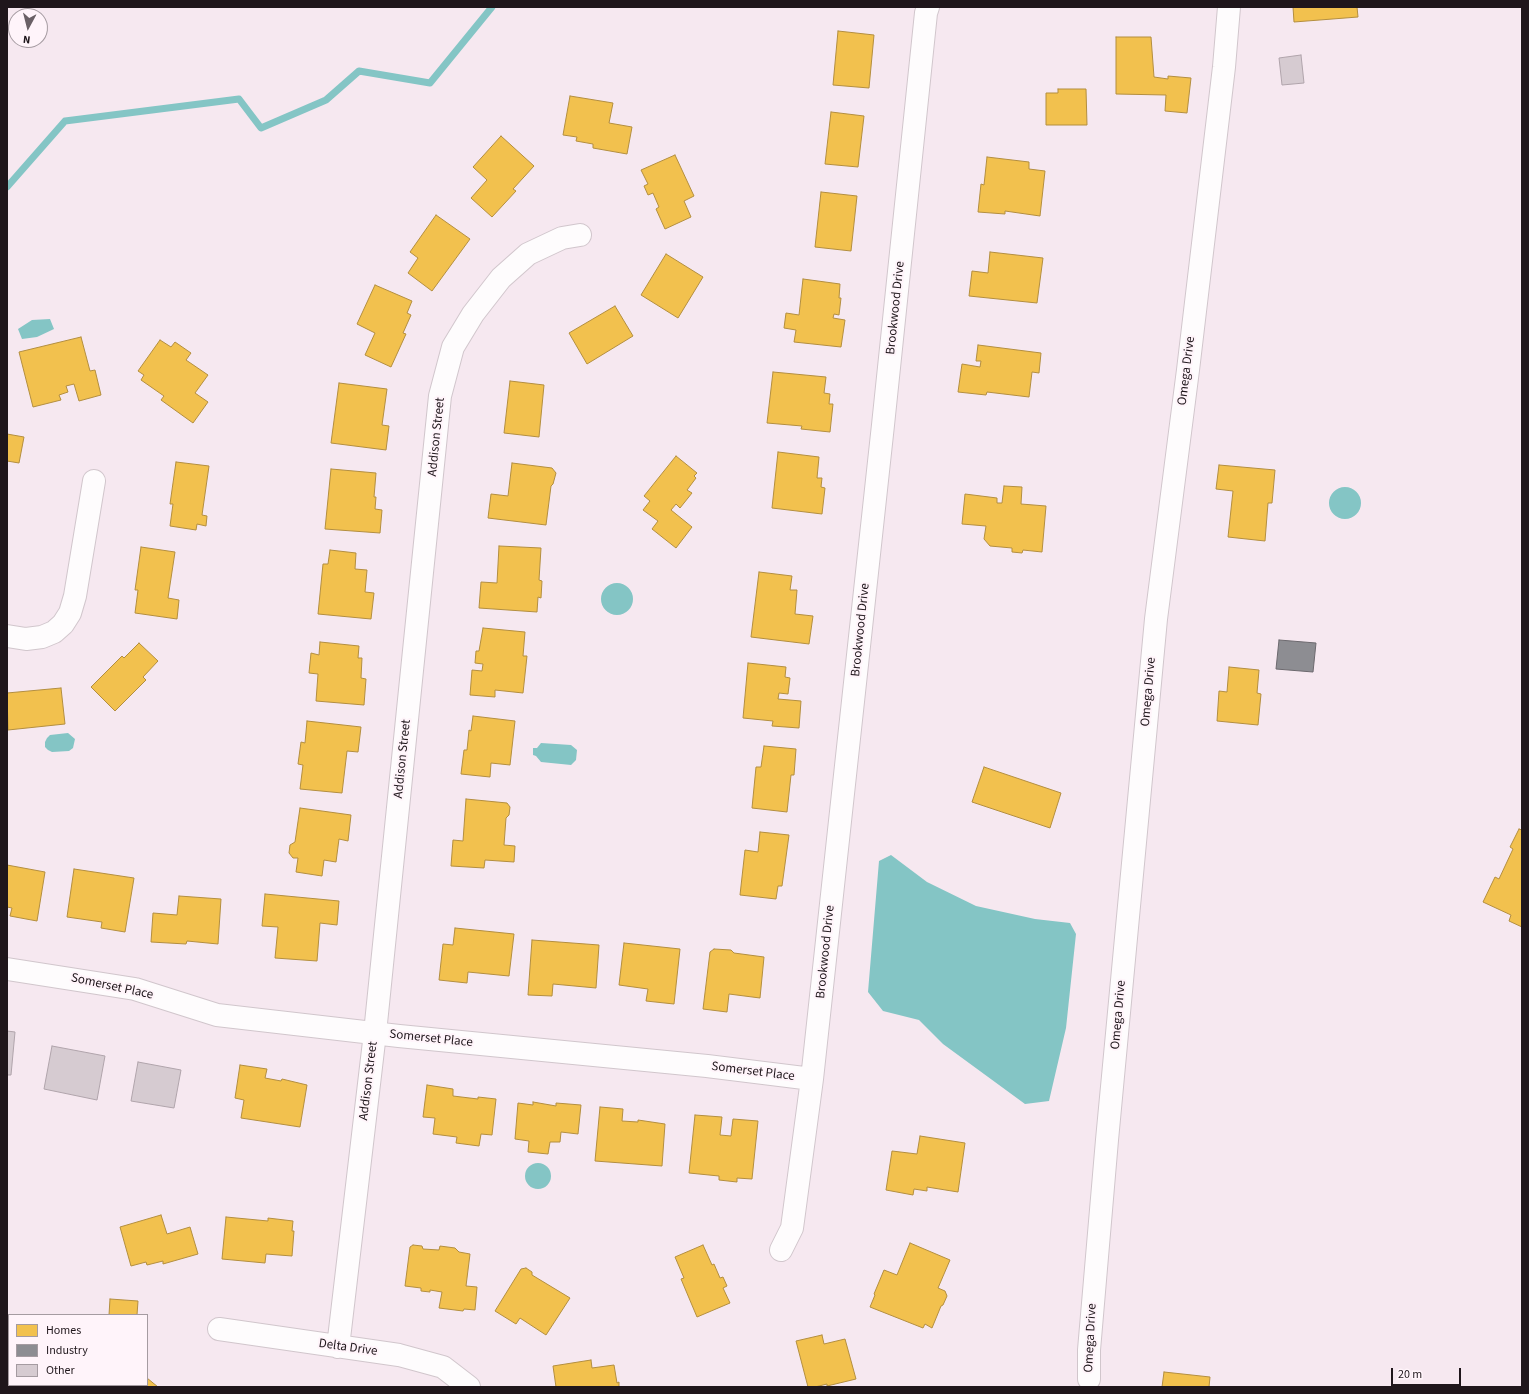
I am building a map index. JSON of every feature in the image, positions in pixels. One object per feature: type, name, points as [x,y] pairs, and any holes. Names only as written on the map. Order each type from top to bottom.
[{"type":"street","name":"Brookwood Drive","points":[[781,1250],[792,1228],[812,1079],[926,13],[928,7]]},
{"type":"street","name":"Omega Drive","points":[[1089,1380],[1089,1350],[1106,1155],[1156,619],[1189,362],[1224,67],[1229,7]]},
{"type":"street","name":"Addison Street","points":[[338,1347],[375,1033],[440,396],[453,347],[473,314],[501,278],[528,254],[562,238],[580,235]]},
{"type":"street","points":[[7,636],[26,638],[42,637],[54,632],[63,624],[70,613],[75,596],[94,481]]},
{"type":"street","name":"Somerset Place","points":[[7,970],[135,989],[217,1015],[375,1033],[707,1066],[812,1079]]},
{"type":"street","name":"Delta Drive","points":[[219,1328],[399,1355],[443,1367],[469,1387]]},
{"type":"water","points":[[50,319],[54,329],[37,337],[22,339],[18,329],[32,320]]},
{"type":"water","points":[[1345,487],[1351,488],[1358,494],[1361,503],[1360,509],[1354,516],[1345,519],[1339,518],[1332,512],[1329,503],[1330,497],[1336,490]]},
{"type":"water","points":[[614,583],[620,583],[630,590],[633,599],[632,605],[626,612],[620,615],[614,615],[604,608],[601,602],[601,596],[608,586]]},
{"type":"water","points":[[68,733],[75,739],[73,748],[69,751],[52,752],[45,747],[45,742],[50,735]]},
{"type":"water","points":[[541,743],[571,745],[577,750],[576,760],[571,765],[541,762],[536,756],[533,755],[533,748],[537,748]]},
{"type":"water","points":[[891,855],[927,882],[976,906],[1035,919],[1070,923],[1076,934],[1066,1028],[1049,1101],[1025,1104],[943,1044],[919,1020],[883,1011],[868,992],[879,861]]},
{"type":"water","points":[[538,1163],[547,1167],[551,1176],[547,1185],[538,1189],[529,1185],[525,1176],[529,1167]]},
{"type":"building: Homes","points":[[1293,7],[1357,7],[1358,17],[1294,22]]},
{"type":"building: Homes","points":[[838,31],[874,35],[869,88],[833,85]]},
{"type":"building: Homes","points":[[1116,37],[1151,37],[1154,77],[1168,79],[1168,76],[1191,78],[1187,113],[1165,111],[1166,95],[1116,94]]},
{"type":"building: Homes","points":[[1058,89],[1086,89],[1087,125],[1046,125],[1046,93],[1058,93]]},
{"type":"building: Homes","points":[[570,96],[613,103],[609,123],[632,127],[627,154],[593,148],[593,144],[576,141],[577,137],[563,135]]},
{"type":"building: Homes","points":[[831,112],[864,116],[858,167],[825,164]]},
{"type":"building: Homes","points":[[501,136],[534,166],[513,189],[516,191],[492,217],[471,198],[487,180],[473,167]]},
{"type":"building: Homes","points":[[675,155],[694,196],[684,201],[691,217],[665,229],[656,209],[659,207],[653,193],[648,195],[644,186],[648,184],[641,170]]},
{"type":"building: Homes","points":[[987,157],[1029,162],[1029,169],[1045,171],[1040,216],[1005,211],[1005,214],[978,212],[981,184],[984,185]]},
{"type":"building: Homes","points":[[821,192],[857,196],[851,251],[815,247]]},
{"type":"building: Homes","points":[[436,215],[470,239],[432,291],[408,273],[418,258],[410,252]]},
{"type":"building: Homes","points":[[990,252],[1043,258],[1037,303],[969,296],[972,271],[988,273]]},
{"type":"building: Homes","points":[[666,254],[703,277],[678,318],[641,295]]},
{"type":"building: Homes","points":[[803,279],[840,284],[839,298],[841,298],[839,315],[834,314],[833,318],[845,320],[841,347],[794,342],[796,330],[784,328],[786,313],[799,315]]},
{"type":"building: Homes","points":[[375,285],[412,301],[407,313],[411,315],[403,333],[406,334],[391,367],[365,355],[375,333],[357,324]]},
{"type":"building: Homes","points":[[615,306],[633,336],[587,364],[569,333]]},
{"type":"building: Homes","points":[[81,337],[90,371],[95,370],[101,395],[79,401],[74,384],[66,386],[68,392],[59,395],[61,400],[33,407],[19,352]]},
{"type":"building: Homes","points":[[160,340],[171,347],[175,342],[191,353],[186,360],[208,375],[195,393],[208,402],[193,423],[161,400],[164,396],[141,380],[144,375],[138,371]]},
{"type":"building: Homes","points":[[978,345],[1041,353],[1039,373],[1032,372],[1029,397],[987,392],[986,395],[958,392],[962,364],[980,367],[981,361],[976,361]]},
{"type":"building: Homes","points":[[773,372],[826,377],[824,393],[830,394],[829,404],[833,404],[830,432],[801,429],[802,426],[767,423]]},
{"type":"building: Homes","points":[[510,381],[544,385],[539,437],[504,433]]},
{"type":"building: Homes","points":[[339,383],[387,389],[382,425],[389,426],[386,450],[331,443]]},
{"type":"building: Homes","points":[[7,434],[24,437],[19,463],[7,461]]},
{"type":"building: Homes","points":[[778,452],[819,457],[817,478],[822,478],[821,487],[825,488],[822,514],[772,508]]},
{"type":"building: Homes","points":[[676,456],[697,473],[694,476],[696,478],[687,490],[692,493],[680,508],[676,504],[671,510],[692,527],[676,548],[652,529],[658,521],[643,510],[650,501],[644,496]]},
{"type":"building: Homes","points":[[176,462],[209,466],[202,515],[207,516],[206,526],[197,524],[196,530],[170,526],[173,504],[170,504]]},
{"type":"building: Homes","points":[[512,463],[552,468],[556,473],[551,486],[546,525],[488,518],[491,494],[508,496]]},
{"type":"building: Homes","points":[[1219,465],[1275,470],[1272,503],[1268,503],[1265,541],[1228,537],[1233,491],[1216,489]]},
{"type":"building: Homes","points":[[331,469],[376,473],[374,497],[376,497],[375,509],[382,510],[380,533],[325,529]]},
{"type":"building: Homes","points":[[1004,486],[1022,487],[1021,504],[1046,506],[1042,552],[1023,550],[1022,553],[1012,552],[1012,548],[990,546],[984,539],[986,526],[962,524],[965,494],[997,498],[997,503],[1002,503]]},
{"type":"building: Homes","points":[[499,546],[541,548],[539,580],[542,581],[541,598],[538,597],[537,612],[479,608],[481,582],[497,583]]},
{"type":"building: Homes","points":[[141,547],[175,552],[168,598],[179,600],[177,619],[135,613],[138,590],[135,590]]},
{"type":"building: Homes","points":[[330,550],[356,553],[355,569],[367,570],[365,592],[374,593],[371,619],[318,614],[323,564],[328,564]]},
{"type":"building: Homes","points":[[759,572],[792,576],[790,590],[797,590],[795,614],[813,616],[809,644],[751,637]]},
{"type":"building: Homes","points":[[483,628],[525,632],[523,656],[527,656],[523,693],[495,690],[495,697],[470,695],[472,670],[482,671],[483,664],[475,663],[476,651],[479,651]]},
{"type":"building: Homes","points":[[320,642],[359,646],[358,658],[362,658],[361,678],[366,679],[364,705],[316,701],[318,674],[309,673],[311,653],[319,655]]},
{"type":"building: Homes","points":[[139,643],[158,661],[143,677],[146,680],[115,711],[91,687],[122,656],[124,658]]},
{"type":"building: Homes","points":[[748,663],[786,667],[785,677],[790,678],[788,694],[779,693],[778,699],[801,701],[799,728],[772,726],[773,721],[743,718]]},
{"type":"building: Homes","points":[[1229,667],[1259,670],[1257,693],[1261,694],[1258,725],[1217,721],[1219,691],[1227,692]]},
{"type":"building: Homes","points":[[61,688],[65,724],[8,730],[7,693]]},
{"type":"building: Homes","points":[[473,716],[515,721],[510,765],[491,763],[490,777],[461,774],[464,750],[467,750],[469,730],[471,731]]},
{"type":"building: Homes","points":[[307,721],[361,727],[358,752],[347,751],[342,793],[300,789],[303,765],[298,764],[301,742],[305,743]]},
{"type":"building: Homes","points":[[764,746],[796,749],[794,775],[791,775],[787,812],[752,808],[756,767],[761,767]]},
{"type":"building: Homes","points":[[984,767],[1061,793],[1050,828],[972,802]]},
{"type":"building: Homes","points":[[466,799],[507,803],[510,807],[509,815],[506,818],[504,845],[515,846],[514,862],[485,860],[484,868],[451,866],[453,840],[463,841]]},
{"type":"building: Homes","points":[[300,808],[351,815],[348,841],[339,839],[336,862],[324,860],[322,876],[296,872],[298,858],[293,858],[289,853],[290,845],[295,842]]},
{"type":"building: Homes","points":[[1519,829],[1522,830],[1522,927],[1509,921],[1511,915],[1483,902],[1495,877],[1499,879],[1513,849],[1510,847]]},
{"type":"building: Homes","points":[[760,832],[789,835],[782,886],[778,886],[776,899],[740,895],[745,850],[758,852]]},
{"type":"building: Homes","points":[[7,865],[45,872],[37,921],[10,916],[12,908],[7,907]]},
{"type":"building: Homes","points":[[74,869],[134,878],[125,932],[101,928],[102,922],[67,917]]},
{"type":"building: Homes","points":[[265,894],[339,901],[337,925],[320,923],[317,961],[275,958],[278,927],[262,926]]},
{"type":"building: Homes","points":[[179,896],[221,899],[218,944],[187,941],[186,944],[151,942],[153,913],[177,915]]},
{"type":"building: Homes","points":[[455,928],[514,934],[509,976],[468,972],[467,983],[439,980],[443,944],[453,945]]},
{"type":"building: Homes","points":[[532,940],[599,945],[596,988],[553,984],[552,996],[528,995]]},
{"type":"building: Homes","points":[[624,943],[680,949],[674,1004],[646,1001],[648,989],[619,985]]},
{"type":"building: Homes","points":[[714,949],[731,950],[734,953],[764,957],[760,998],[729,994],[727,1012],[703,1009],[710,952]]},
{"type":"building: Homes","points":[[240,1065],[267,1069],[265,1078],[281,1081],[282,1079],[307,1085],[300,1127],[241,1118],[244,1100],[235,1098]]},
{"type":"building: Homes","points":[[427,1085],[453,1089],[453,1096],[478,1099],[478,1097],[496,1099],[492,1135],[481,1134],[479,1146],[456,1143],[457,1137],[433,1134],[435,1118],[423,1117]]},
{"type":"building: Homes","points":[[533,1102],[556,1106],[556,1103],[581,1105],[578,1134],[561,1132],[560,1142],[550,1142],[548,1154],[528,1152],[529,1141],[515,1139],[518,1103],[533,1105]]},
{"type":"building: Homes","points":[[600,1107],[623,1109],[622,1121],[638,1122],[638,1120],[665,1124],[662,1166],[595,1161]]},
{"type":"building: Homes","points":[[695,1115],[722,1117],[720,1135],[731,1136],[733,1119],[758,1121],[752,1179],[737,1178],[737,1182],[719,1180],[719,1176],[689,1173]]},
{"type":"building: Homes","points":[[920,1136],[965,1143],[958,1192],[927,1187],[927,1191],[914,1189],[913,1195],[886,1190],[892,1151],[917,1154]]},
{"type":"building: Homes","points":[[161,1215],[167,1234],[190,1227],[198,1254],[163,1264],[163,1261],[147,1265],[146,1262],[131,1266],[120,1227]]},
{"type":"building: Homes","points":[[226,1217],[268,1221],[268,1218],[293,1221],[292,1231],[294,1231],[292,1256],[266,1254],[265,1263],[222,1259]]},
{"type":"building: Homes","points":[[910,1243],[950,1260],[938,1288],[945,1291],[947,1296],[932,1328],[925,1324],[923,1328],[870,1307],[884,1270],[897,1275]]},
{"type":"building: Homes","points":[[413,1245],[422,1246],[423,1249],[439,1250],[440,1246],[455,1248],[459,1252],[470,1254],[466,1286],[477,1287],[475,1310],[464,1309],[463,1311],[439,1308],[442,1292],[430,1290],[430,1292],[421,1291],[421,1288],[405,1286],[410,1247]]},
{"type":"building: Homes","points":[[703,1245],[720,1278],[723,1277],[727,1286],[723,1288],[730,1303],[697,1317],[681,1279],[684,1278],[675,1257]]},
{"type":"building: Homes","points":[[526,1268],[532,1272],[532,1275],[570,1298],[546,1335],[520,1318],[516,1324],[495,1311],[521,1269]]},
{"type":"building: Homes","points":[[110,1299],[138,1301],[137,1314],[109,1314]]},
{"type":"building: Homes","points":[[822,1335],[824,1344],[845,1339],[856,1379],[827,1386],[827,1384],[808,1387],[796,1341]]},
{"type":"building: Homes","points":[[591,1360],[592,1368],[614,1365],[619,1387],[556,1387],[553,1366]]},
{"type":"building: Homes","points":[[1164,1372],[1210,1377],[1209,1387],[1162,1387]]},
{"type":"building: Homes","points":[[148,1379],[158,1387],[139,1387],[148,1386]]},
{"type":"building: Industry","points":[[1279,640],[1316,643],[1313,672],[1276,669]]},
{"type":"building: Other","points":[[1301,55],[1304,83],[1282,85],[1279,58]]},
{"type":"building: Other","points":[[7,1031],[15,1032],[11,1075],[7,1075]]},
{"type":"building: Other","points":[[52,1046],[105,1056],[97,1100],[44,1089]]},
{"type":"building: Other","points":[[138,1062],[181,1070],[174,1108],[131,1101]]},
{"type":"waterway","points":[[7,187],[65,121],[239,99],[261,128],[326,100],[359,71],[430,83],[492,7]]}]
